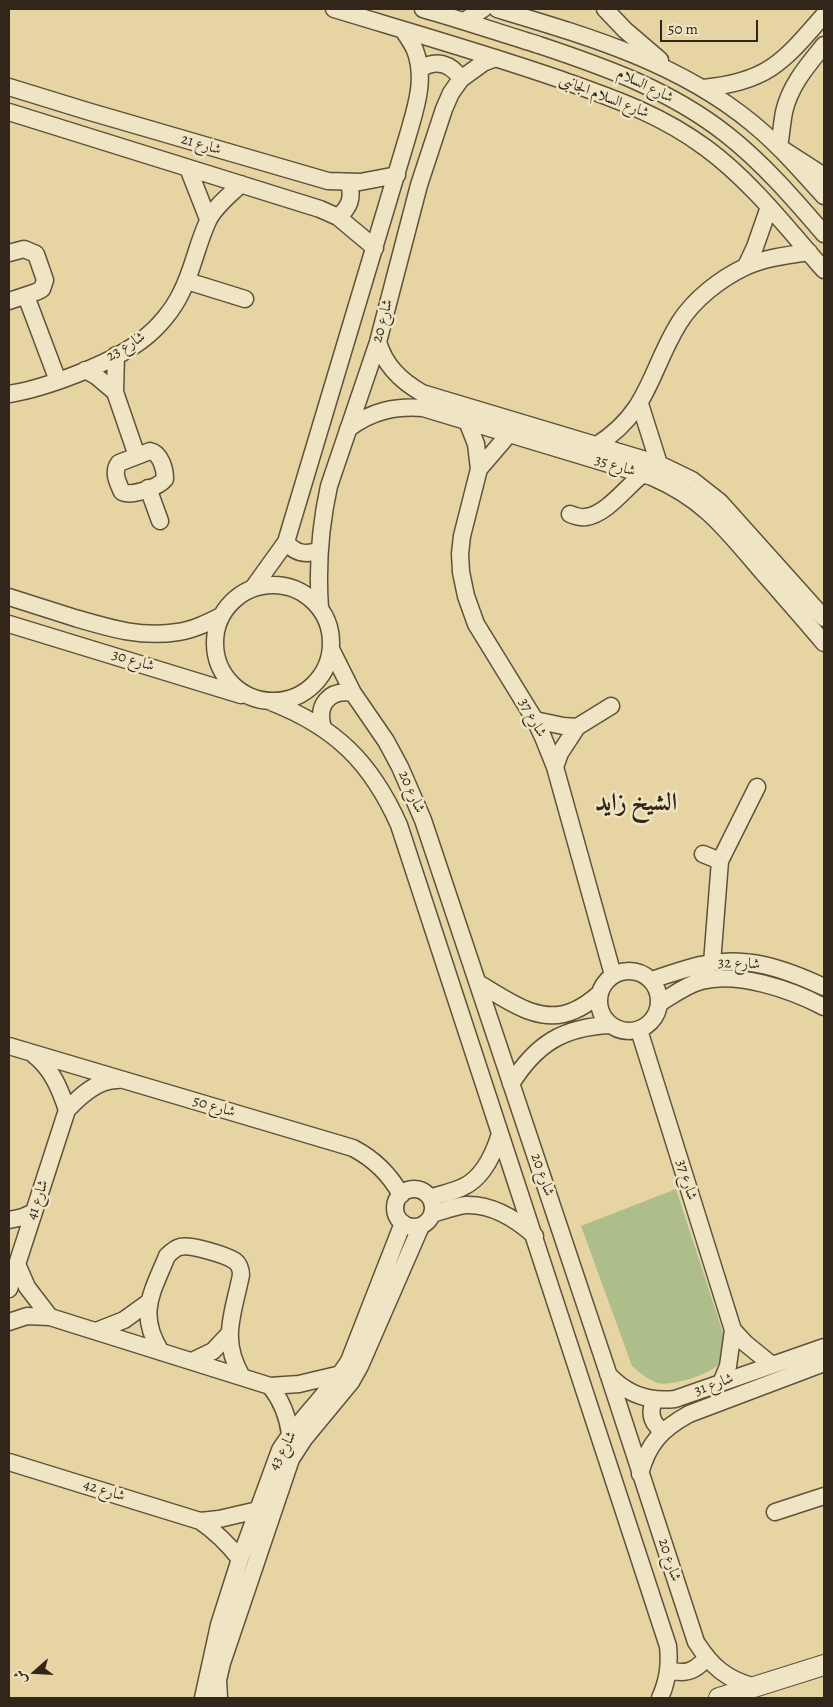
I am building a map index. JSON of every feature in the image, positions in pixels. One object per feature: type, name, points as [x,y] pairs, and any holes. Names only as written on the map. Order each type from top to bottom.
[{"type":"street","name":"شارع السلام الجانبى","points":[[334,9],[496,58],[633,106],[658,118],[706,148],[727,165],[752,188],[824,269]]},
{"type":"street","name":"شارع السلام","points":[[423,9],[587,61],[624,75],[660,92],[693,111],[726,134],[769,172],[824,234]]},
{"type":"street","points":[[464,21],[483,9]]},
{"type":"street","name":"شارع السلام","points":[[497,9],[621,48],[704,88],[752,123],[779,147],[824,196]]},
{"type":"street","points":[[605,9],[625,30],[654,55],[684,77]]},
{"type":"street","points":[[704,88],[740,82],[758,76],[774,67],[788,57],[824,15]]},
{"type":"street","name":"شارع 20","points":[[253,588],[286,542],[397,175],[419,93],[420,69],[414,50],[403,30]]},
{"type":"street","points":[[824,45],[802,73],[792,92],[784,112],[779,147],[824,176]]},
{"type":"street","name":"شارع 20","points":[[320,608],[319,550],[322,516],[329,486],[378,342],[419,185],[444,108],[451,93],[461,79],[483,63],[496,58]]},
{"type":"street","points":[[420,69],[435,63],[443,64],[457,72],[461,79]]},
{"type":"street","points":[[9,105],[11,88]]},
{"type":"street","name":"شارع 21","points":[[11,88],[328,181],[360,182],[397,175]]},
{"type":"street","name":"شارع 21","points":[[9,112],[320,209],[338,218],[375,248]]},
{"type":"street","points":[[188,168],[208,219]]},
{"type":"street","points":[[752,188],[769,172]]},
{"type":"street","points":[[338,218],[346,211],[350,202],[351,192],[348,182]]},
{"type":"street","name":"شارع 23","points":[[9,394],[58,381],[116,355],[142,340],[164,319],[181,294],[208,219],[241,184]]},
{"type":"street","points":[[746,266],[758,241],[768,207]]},
{"type":"street","points":[[9,252],[24,249],[36,254],[45,280],[42,289],[9,301]]},
{"type":"street","points":[[597,445],[621,428],[640,404],[678,324],[686,313],[713,286],[746,266],[809,252]]},
{"type":"street","points":[[187,281],[245,299]]},
{"type":"street","points":[[26,296],[58,381]]},
{"type":"street","name":"شارع 35","points":[[378,342],[381,352],[397,376],[422,393],[659,464],[692,480],[720,502],[824,618]]},
{"type":"street","points":[[116,355],[115,392],[137,456]]},
{"type":"street","points":[[85,370],[115,392]]},
{"type":"street","points":[[640,404],[659,464]]},
{"type":"street","name":"شارع 35","points":[[348,428],[375,413],[406,407],[423,408],[643,474],[670,485],[687,494],[716,519],[824,643]]},
{"type":"street","name":"شارع 37","points":[[468,421],[476,444],[479,468],[462,536],[461,572],[466,596],[476,624],[543,736],[555,767],[613,974]]},
{"type":"street","name":"شارع 37","points":[[479,468],[510,434]]},
{"type":"street","points":[[150,451],[154,452],[159,457],[166,476],[165,480],[160,484],[148,488],[131,494],[122,492],[115,472],[119,463],[150,451]]},
{"type":"street","points":[[615,466],[618,482],[616,499]]},
{"type":"street","points":[[570,514],[580,517],[592,516],[616,499],[643,474]]},
{"type":"street","points":[[148,488],[160,521]]},
{"type":"street","points":[[286,542],[292,549],[300,553],[310,553],[319,550]]},
{"type":"street","points":[[268,585],[297,590],[309,597],[320,608],[327,620],[331,635],[331,649],[328,664],[312,688],[299,696],[285,701],[263,701],[243,694],[231,685],[219,666],[214,645],[216,630],[221,616],[229,604],[253,588],[268,585]]},
{"type":"street","name":"شارع 30","points":[[9,597],[133,634],[178,632],[196,627],[221,616]]},
{"type":"street","name":"شارع 30","points":[[9,624],[263,701]]},
{"type":"street","name":"شارع 20","points":[[331,649],[353,693],[386,741],[423,820],[696,1642],[706,1658],[728,1677],[755,1687]]},
{"type":"street","points":[[323,728],[320,720],[321,711],[329,697],[337,693],[353,693]]},
{"type":"street","name":"شارع 20","points":[[263,701],[289,709],[323,728],[348,749],[376,780],[389,802],[399,825],[500,1134],[536,1237],[668,1646],[669,1670],[666,1685],[660,1698]]},
{"type":"street","points":[[555,767],[564,746],[577,727],[611,706]]},
{"type":"street","points":[[535,720],[577,727]]},
{"type":"street","points":[[712,963],[720,861],[758,787]]},
{"type":"street","points":[[703,854],[720,861]]},
{"type":"street","name":"شارع 32","points":[[651,980],[699,965],[738,961],[757,963],[794,974],[824,987]]},
{"type":"street","points":[[511,1084],[531,1056],[545,1044],[559,1036],[576,1029],[610,1025],[624,1031],[639,1030],[645,1027],[655,1017],[660,1003],[656,986],[651,980],[637,971],[629,970],[613,974],[602,987],[599,994],[600,1011],[610,1025]]},
{"type":"street","name":"شارع 32","points":[[660,1003],[690,985],[717,978],[768,986],[792,993],[824,1007]]},
{"type":"street","points":[[478,983],[531,1012],[545,1016],[572,1012],[599,994]]},
{"type":"street","name":"شارع 37","points":[[639,1030],[733,1330],[728,1366],[721,1383]]},
{"type":"street","name":"شارع 50","points":[[9,1046],[353,1148],[376,1162],[401,1194]]},
{"type":"street","points":[[30,1052],[43,1062],[54,1077],[62,1093],[67,1110]]},
{"type":"street","name":"شارع 41","points":[[9,1289],[67,1110],[94,1087],[111,1080],[126,1081]]},
{"type":"street","points":[[431,1206],[474,1178],[490,1158],[500,1134]]},
{"type":"street","points":[[411,1190],[426,1194],[431,1206],[430,1219],[421,1226],[412,1227],[403,1223],[396,1214],[398,1199],[401,1194],[411,1190]]},
{"type":"street","points":[[431,1206],[465,1205],[490,1208],[514,1219],[536,1237]]},
{"type":"street","points":[[9,1220],[34,1212]]},
{"type":"street","name":"شارع 43","points":[[219,1698],[218,1680],[222,1663],[286,1470],[304,1439],[351,1382],[350,1367],[403,1223]]},
{"type":"street","name":"شارع 43","points":[[203,1698],[219,1625],[240,1559],[280,1450],[290,1435],[350,1367],[421,1226]]},
{"type":"street","points":[[9,1244],[18,1261],[27,1287],[50,1317]]},
{"type":"street","points":[[161,1352],[149,1328],[148,1315],[149,1302],[167,1256],[173,1250],[189,1246],[208,1251],[235,1261],[241,1270],[228,1335],[232,1357],[242,1377]]},
{"type":"street","points":[[96,1331],[124,1320],[149,1302]]},
{"type":"street","points":[[9,1322],[27,1316],[50,1317],[270,1386],[299,1384],[350,1367]]},
{"type":"street","name":"شارع 37","points":[[733,1330],[745,1343],[772,1365]]},
{"type":"street","points":[[192,1362],[212,1351],[228,1335]]},
{"type":"street","name":"شارع 31","points":[[608,1373],[615,1382],[633,1394],[654,1400],[675,1398],[824,1347]]},
{"type":"street","name":"شارع 31","points":[[640,1474],[648,1450],[664,1430],[689,1414],[824,1363]]},
{"type":"street","points":[[270,1386],[277,1394],[284,1408],[290,1435]]},
{"type":"street","points":[[654,1400],[651,1414],[653,1421],[657,1427],[664,1430]]},
{"type":"street","name":"شارع 42","points":[[9,1462],[200,1521],[229,1544],[240,1559]]},
{"type":"street","points":[[775,1512],[824,1496]]},
{"type":"street","name":"شارع 42","points":[[200,1521],[219,1520],[258,1510]]},
{"type":"street","points":[[669,1670],[677,1673],[686,1673],[701,1665],[706,1658]]},
{"type":"street","points":[[719,1698],[824,1665]]},
{"type":"green space","points":[[676,1189],[723,1333],[721,1356],[719,1363],[715,1367],[690,1379],[664,1384],[651,1380],[632,1366],[581,1226]]},
{"type":"district","name":"الشيخ زايد","points":[[636,804]]}]
